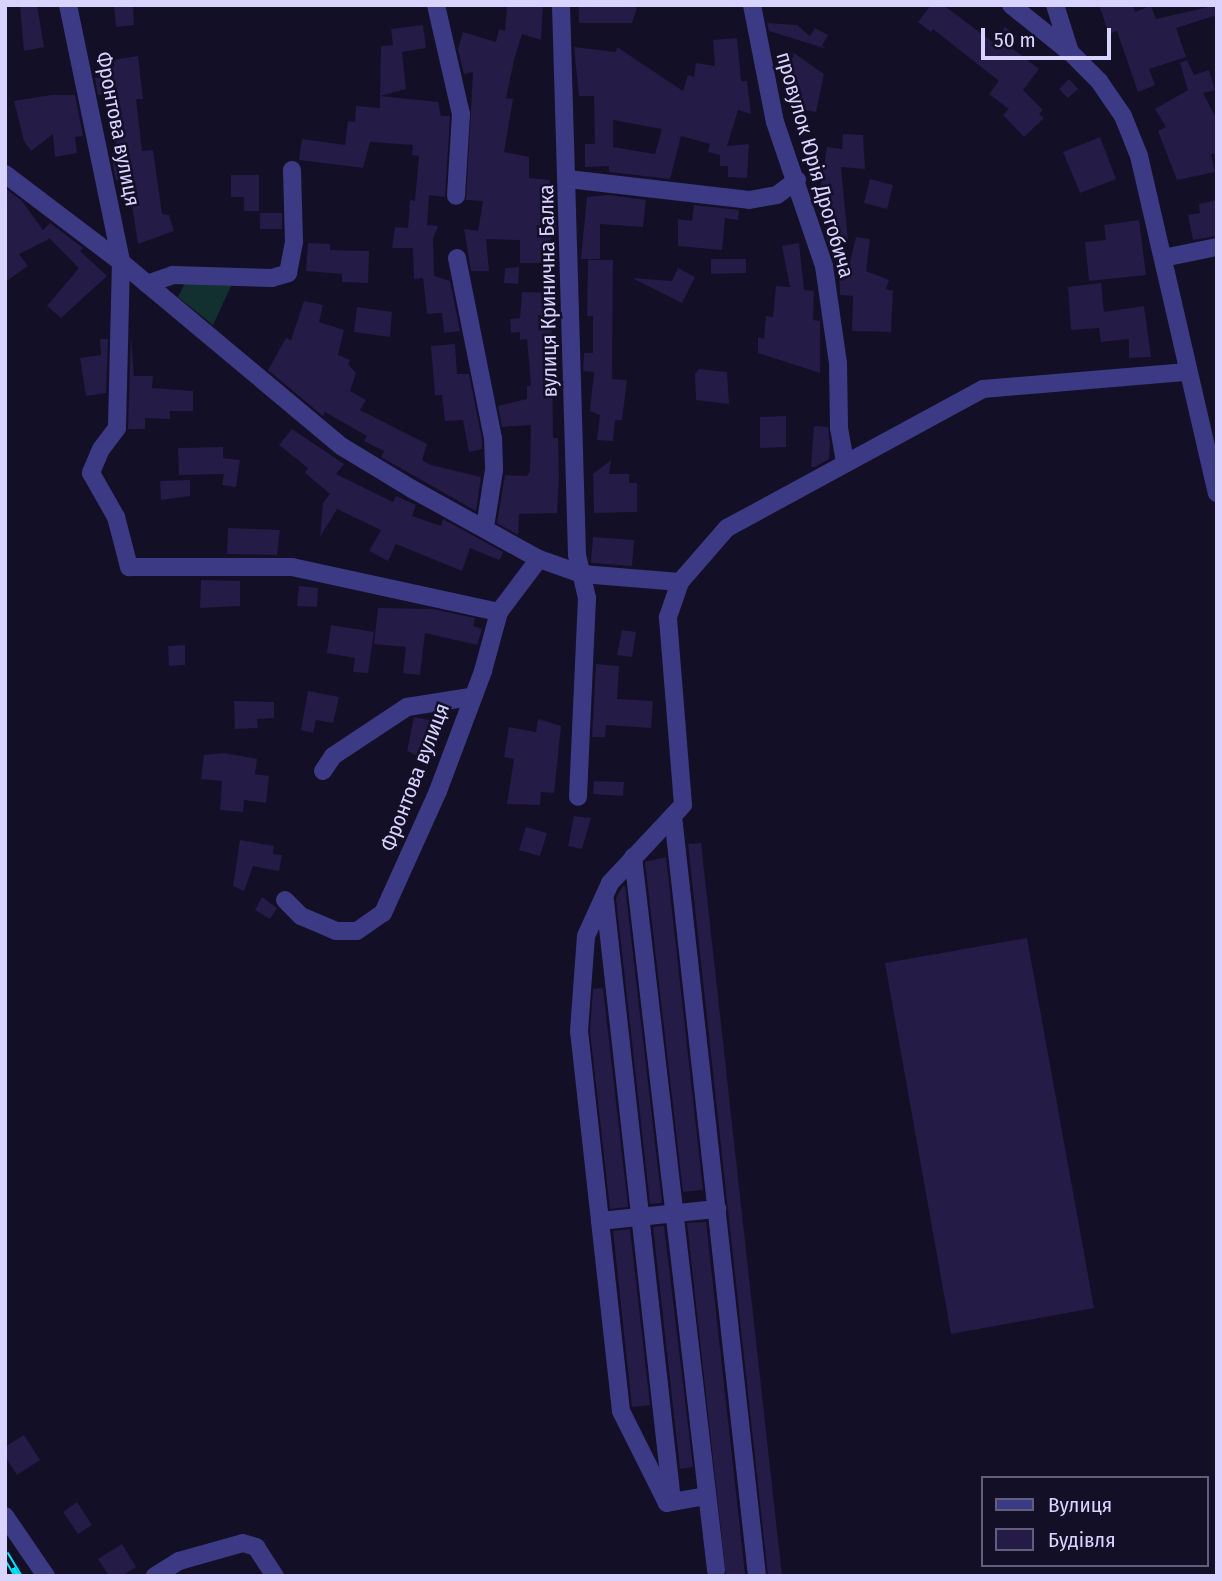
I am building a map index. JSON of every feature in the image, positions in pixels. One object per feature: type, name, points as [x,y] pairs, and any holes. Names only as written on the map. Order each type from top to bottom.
[{"type":"street","name":"Фронтова вулиця","points":[[68,5],[121,262],[117,428],[101,449],[91,473],[116,517],[129,567],[292,567],[499,611]]},
{"type":"street","points":[[436,5],[461,114],[456,196]]},
{"type":"street","name":"вулиця Кринична Балка","points":[[561,5],[577,555],[587,598],[578,797]]},
{"type":"street","name":"провулок Юрія Дрогобича","points":[[752,5],[761,68],[824,266],[838,363],[839,428],[845,462]]},
{"type":"street","points":[[1011,5],[1071,53],[1099,81],[1123,116],[1139,156],[1217,494]]},
{"type":"street","points":[[1055,5],[1071,53]]},
{"type":"street","points":[[146,284],[173,275],[272,278],[288,273],[294,242],[292,170]]},
{"type":"street","points":[[5,174],[121,262],[341,446],[539,559],[582,574],[680,582]]},
{"type":"street","points":[[568,179],[749,200],[777,195],[797,180]]},
{"type":"street","points":[[1164,257],[1217,247]]},
{"type":"street","points":[[457,258],[493,438],[494,470],[485,527]]},
{"type":"street","points":[[706,1496],[667,1503],[621,1410],[579,1031],[586,936],[605,901],[610,883],[683,805],[668,617],[680,582],[727,528],[983,389],[1187,372]]},
{"type":"street","name":"Фронтова вулиця","points":[[285,900],[301,916],[336,931],[357,931],[383,913],[438,791],[470,696],[483,671],[499,611],[539,559]]},
{"type":"street","points":[[323,771],[334,756],[407,707],[470,696]]},
{"type":"street","points":[[673,816],[757,1576]]},
{"type":"street","points":[[633,857],[716,1570]]},
{"type":"street","points":[[605,901],[673,1501]]},
{"type":"street","points":[[600,1221],[717,1209]]},
{"type":"street","points":[[5,1516],[46,1576]]},
{"type":"street","points":[[155,1576],[179,1561],[243,1543],[256,1547],[275,1576]]},
{"type":"green space","points":[[186,281],[232,284],[213,325],[178,297]]},
{"type":"building","points":[[20,5],[37,5],[44,47],[24,51]]},
{"type":"building","points":[[114,5],[133,5],[134,25],[116,27]]},
{"type":"building","points":[[507,5],[543,6],[541,40],[522,34],[514,60],[506,98],[513,99],[504,152],[529,157],[529,178],[550,180],[547,214],[556,214],[556,230],[551,229],[551,263],[520,263],[520,240],[486,239],[489,271],[471,271],[464,229],[478,231],[483,201],[466,200],[473,72],[464,74],[458,49],[463,32],[496,42],[499,29],[505,31]]},
{"type":"building","points":[[579,5],[628,5],[637,8],[632,23],[579,23]]},
{"type":"building","points":[[931,5],[943,5],[994,43],[1005,27],[1017,36],[1009,46],[1039,69],[1023,90],[1043,110],[1039,114],[1044,118],[1024,137],[1003,115],[1009,109],[989,94],[999,81],[933,29],[931,32],[918,22]]},
{"type":"building","points":[[1099,5],[1133,5],[1135,12],[1151,6],[1156,19],[1217,5],[1217,15],[1176,28],[1186,57],[1149,69],[1155,85],[1138,92],[1117,31],[1109,34]]},
{"type":"building","points":[[767,23],[797,25],[810,36],[815,28],[828,35],[822,46],[827,49],[769,31]]},
{"type":"building","points":[[423,25],[426,48],[402,52],[406,89],[380,96],[381,46],[393,45],[391,29]]},
{"type":"building","points":[[737,38],[741,81],[747,81],[751,114],[738,110],[727,146],[749,144],[747,178],[728,177],[728,166],[720,166],[720,155],[708,152],[710,144],[681,136],[670,179],[609,172],[609,166],[585,167],[585,144],[595,144],[594,96],[579,96],[574,47],[616,52],[617,47],[683,91],[688,75],[694,77],[696,63],[715,66],[713,40]],"holes":[[[613,120],[662,129],[655,154],[613,147]]]},
{"type":"building","points":[[794,53],[824,74],[816,112],[794,108],[795,85],[785,82]]},
{"type":"building","points":[[138,56],[143,99],[136,99],[142,151],[153,150],[162,214],[169,215],[174,231],[138,244],[128,179],[116,180],[113,166],[112,153],[117,153],[111,94],[98,95],[95,78],[107,76],[106,67],[115,66],[113,60]]},
{"type":"building","points":[[1187,60],[1194,75],[1209,70],[1215,90],[1203,93],[1217,120],[1217,153],[1211,154],[1215,172],[1177,180],[1158,131],[1166,127],[1155,109],[1188,90],[1180,63]]},
{"type":"building","points":[[1069,79],[1078,89],[1068,98],[1059,89]]},
{"type":"building","points":[[51,95],[75,95],[83,136],[75,137],[77,153],[55,157],[53,134],[31,151],[24,141],[14,101]]},
{"type":"building","points":[[380,96],[438,102],[441,116],[450,116],[445,197],[429,195],[427,225],[438,226],[433,239],[434,276],[450,281],[460,331],[444,333],[442,313],[427,314],[423,278],[414,279],[413,248],[392,248],[395,227],[408,228],[410,200],[415,201],[419,156],[412,155],[413,145],[370,142],[363,168],[299,160],[302,139],[345,145],[348,121],[355,122],[356,106],[380,108]]},
{"type":"building","points":[[843,134],[863,135],[865,169],[841,167],[848,241],[827,241],[828,214],[824,214],[821,185],[827,147],[842,149]]},
{"type":"building","points":[[1100,137],[1116,179],[1080,193],[1063,152]]},
{"type":"building","points":[[231,175],[259,175],[259,211],[244,211],[244,197],[231,197]]},
{"type":"building","points":[[870,179],[893,185],[887,209],[864,203]]},
{"type":"building","points":[[5,188],[22,201],[43,230],[50,223],[83,248],[80,251],[107,276],[61,318],[47,306],[79,268],[47,236],[49,239],[19,254],[28,266],[5,282]]},
{"type":"building","points":[[609,195],[646,200],[643,227],[600,224],[600,259],[581,259],[587,197]]},
{"type":"building","points":[[1217,200],[1217,236],[1193,240],[1188,215],[1200,213],[1199,204]]},
{"type":"building","points":[[694,205],[739,210],[738,220],[725,218],[722,250],[678,246],[678,219],[692,221]]},
{"type":"building","points":[[260,213],[282,213],[282,229],[260,229]]},
{"type":"building","points":[[1139,220],[1146,275],[1089,281],[1085,242],[1106,240],[1104,225]]},
{"type":"building","points":[[856,237],[870,239],[866,271],[889,280],[886,289],[893,291],[891,332],[852,331],[853,296],[840,295],[839,273],[847,274]]},
{"type":"building","points":[[308,243],[330,244],[330,250],[369,251],[368,283],[342,282],[342,274],[306,271]]},
{"type":"building","points":[[799,243],[804,290],[814,291],[813,320],[820,321],[820,373],[758,353],[758,337],[764,339],[766,316],[773,317],[776,286],[790,287],[782,246]]},
{"type":"building","points":[[711,259],[746,259],[746,273],[711,274]]},
{"type":"building","points":[[588,260],[613,260],[612,379],[627,380],[622,420],[615,420],[613,441],[597,440],[600,415],[590,411],[594,372],[583,371],[584,353],[593,353],[593,316],[587,316]]},
{"type":"building","points":[[519,267],[518,284],[504,283],[505,268]]},
{"type":"building","points":[[678,268],[695,277],[682,303],[632,278],[672,281]]},
{"type":"building","points":[[1101,283],[1104,312],[1144,306],[1151,357],[1129,358],[1129,339],[1101,342],[1099,328],[1071,330],[1068,287]]},
{"type":"building","points":[[522,292],[551,293],[553,438],[558,438],[559,477],[557,513],[519,514],[518,535],[497,523],[505,475],[527,476],[530,471],[531,425],[502,427],[498,406],[527,399],[527,386],[531,386],[527,339],[520,340],[520,332],[511,333],[510,319],[520,318]]},
{"type":"building","points":[[304,301],[323,305],[319,322],[344,330],[338,355],[350,360],[348,364],[356,373],[350,391],[366,400],[360,410],[427,444],[422,460],[431,465],[481,477],[476,511],[381,457],[384,451],[364,441],[367,436],[325,412],[323,416],[268,370],[286,338],[291,340]]},
{"type":"building","points":[[357,307],[392,312],[390,337],[354,332]]},
{"type":"building","points":[[131,337],[134,376],[153,376],[152,388],[193,391],[193,411],[170,411],[170,419],[145,418],[145,429],[128,429]]},
{"type":"building","points":[[100,339],[108,339],[106,393],[86,396],[80,358],[101,355]]},
{"type":"building","points":[[455,344],[457,374],[469,374],[482,439],[482,449],[469,452],[463,420],[445,421],[442,395],[435,395],[431,346]]},
{"type":"building","points":[[699,369],[727,372],[729,404],[696,400],[695,374]]},
{"type":"building","points":[[786,416],[786,447],[760,448],[760,417]]},
{"type":"building","points":[[814,426],[828,427],[829,459],[811,467]]},
{"type":"building","points":[[292,429],[344,464],[336,474],[393,502],[396,496],[416,505],[412,516],[441,526],[443,519],[503,552],[501,557],[499,560],[470,548],[462,571],[396,544],[388,561],[369,551],[381,530],[337,509],[320,537],[323,503],[330,494],[305,473],[308,468],[279,445]]},
{"type":"building","points":[[223,447],[223,458],[240,460],[236,487],[222,485],[224,474],[179,475],[178,448]]},
{"type":"building","points":[[611,460],[609,474],[629,474],[629,483],[637,483],[637,512],[594,513],[593,474]]},
{"type":"building","points":[[190,480],[190,496],[161,500],[160,481]]},
{"type":"building","points":[[228,528],[280,530],[277,555],[227,554]]},
{"type":"building","points":[[593,537],[634,540],[632,566],[591,563]]},
{"type":"building","points":[[201,580],[240,581],[240,606],[200,608]]},
{"type":"building","points":[[299,586],[318,588],[317,607],[297,606]]},
{"type":"building","points":[[378,608],[433,609],[475,618],[473,626],[482,629],[477,645],[425,633],[420,675],[403,673],[406,647],[374,644]]},
{"type":"building","points":[[331,625],[374,632],[368,673],[353,672],[355,658],[327,653]]},
{"type":"building","points":[[622,630],[636,632],[632,657],[617,655]]},
{"type":"building","points":[[185,645],[185,665],[169,666],[168,646]]},
{"type":"building","points":[[596,664],[619,666],[617,699],[653,701],[651,728],[606,725],[605,737],[592,737]]},
{"type":"building","points":[[308,691],[339,697],[333,723],[316,720],[313,733],[301,730]]},
{"type":"building","points":[[234,701],[274,702],[274,718],[257,719],[258,728],[235,729]]},
{"type":"building","points":[[414,717],[439,722],[431,756],[424,759],[407,751]]},
{"type":"building","points":[[538,719],[561,726],[554,793],[541,792],[540,805],[507,804],[514,759],[504,757],[509,727],[536,732]]},
{"type":"building","points":[[224,753],[257,759],[255,774],[269,776],[266,803],[244,800],[243,812],[220,810],[222,781],[201,779],[204,755]]},
{"type":"building","points":[[594,781],[624,782],[623,796],[593,794]]},
{"type":"building","points":[[574,816],[591,818],[582,849],[568,846]]},
{"type":"building","points":[[526,827],[547,833],[540,856],[519,850]]},
{"type":"building","points":[[240,840],[274,846],[273,854],[282,855],[279,871],[253,866],[244,891],[233,886]]},
{"type":"building","points":[[701,843],[782,1576],[768,1576],[688,844]]},
{"type":"building","points":[[666,857],[703,1190],[683,1192],[645,862]]},
{"type":"building","points":[[623,886],[662,1203],[650,1204],[616,898]]},
{"type":"building","points":[[262,897],[277,908],[270,919],[255,910]]},
{"type":"building","points":[[1027,938],[1094,1308],[951,1334],[885,963]]},
{"type":"building","points":[[603,988],[628,1207],[610,1209],[590,1031],[593,989]]},
{"type":"building","points":[[706,1222],[745,1574],[734,1576],[726,1576],[687,1223]]},
{"type":"building","points":[[664,1226],[693,1467],[680,1469],[653,1227]]},
{"type":"building","points":[[630,1229],[650,1405],[632,1407],[613,1231]]},
{"type":"building","points":[[24,1435],[40,1460],[17,1475],[5,1457],[5,1447]]},
{"type":"building","points":[[77,1502],[92,1525],[78,1534],[63,1512]]},
{"type":"building","points":[[122,1544],[136,1567],[122,1576],[109,1576],[98,1559]]},
{"type":"railway","points":[[5,1554],[18,1576]]}]
